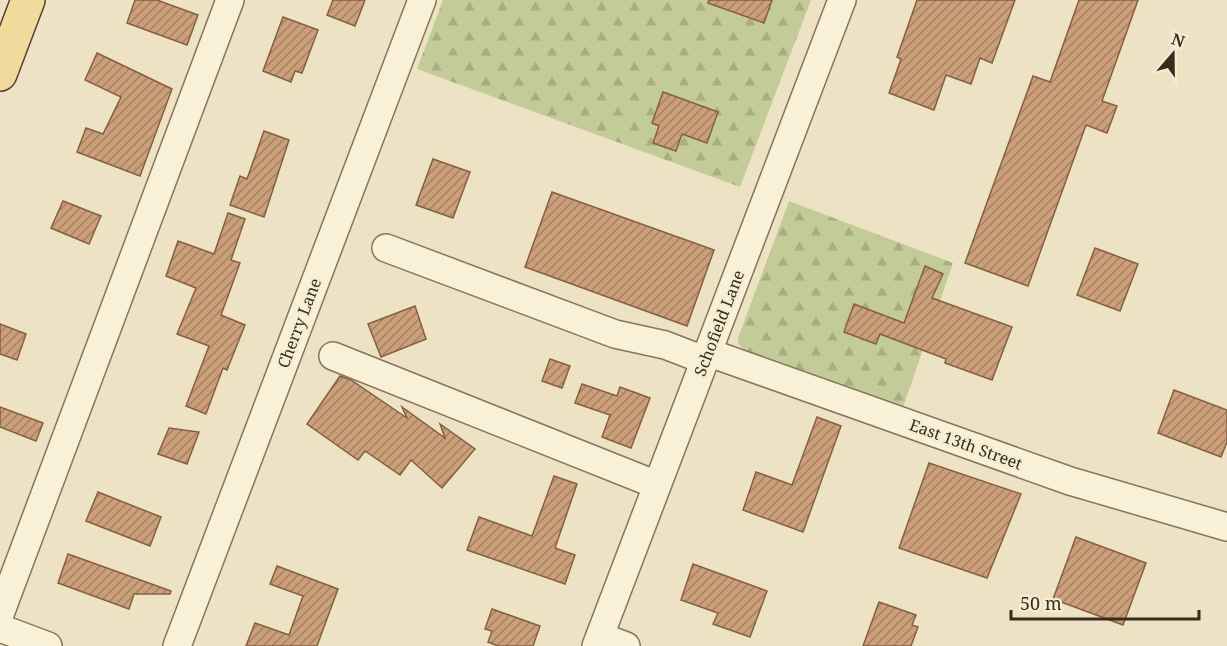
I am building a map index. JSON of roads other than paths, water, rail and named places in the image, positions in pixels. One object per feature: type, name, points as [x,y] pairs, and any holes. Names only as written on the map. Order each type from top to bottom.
[{"type":"main road","points":[[0,74],[28,0]]},
{"type":"street","points":[[0,614],[230,0]]},
{"type":"street","name":"Cherry Lane","points":[[177,646],[422,0]]},
{"type":"street","name":"Schofield Lane","points":[[598,641],[842,0]]},
{"type":"street","name":"East 13th Street","points":[[386,248],[615,334],[706,356],[1070,481],[1227,526]]},
{"type":"street","points":[[333,356],[657,485]]},
{"type":"street","points":[[0,628],[48,646]]},
{"type":"street","points":[[598,641],[626,646]]}]
